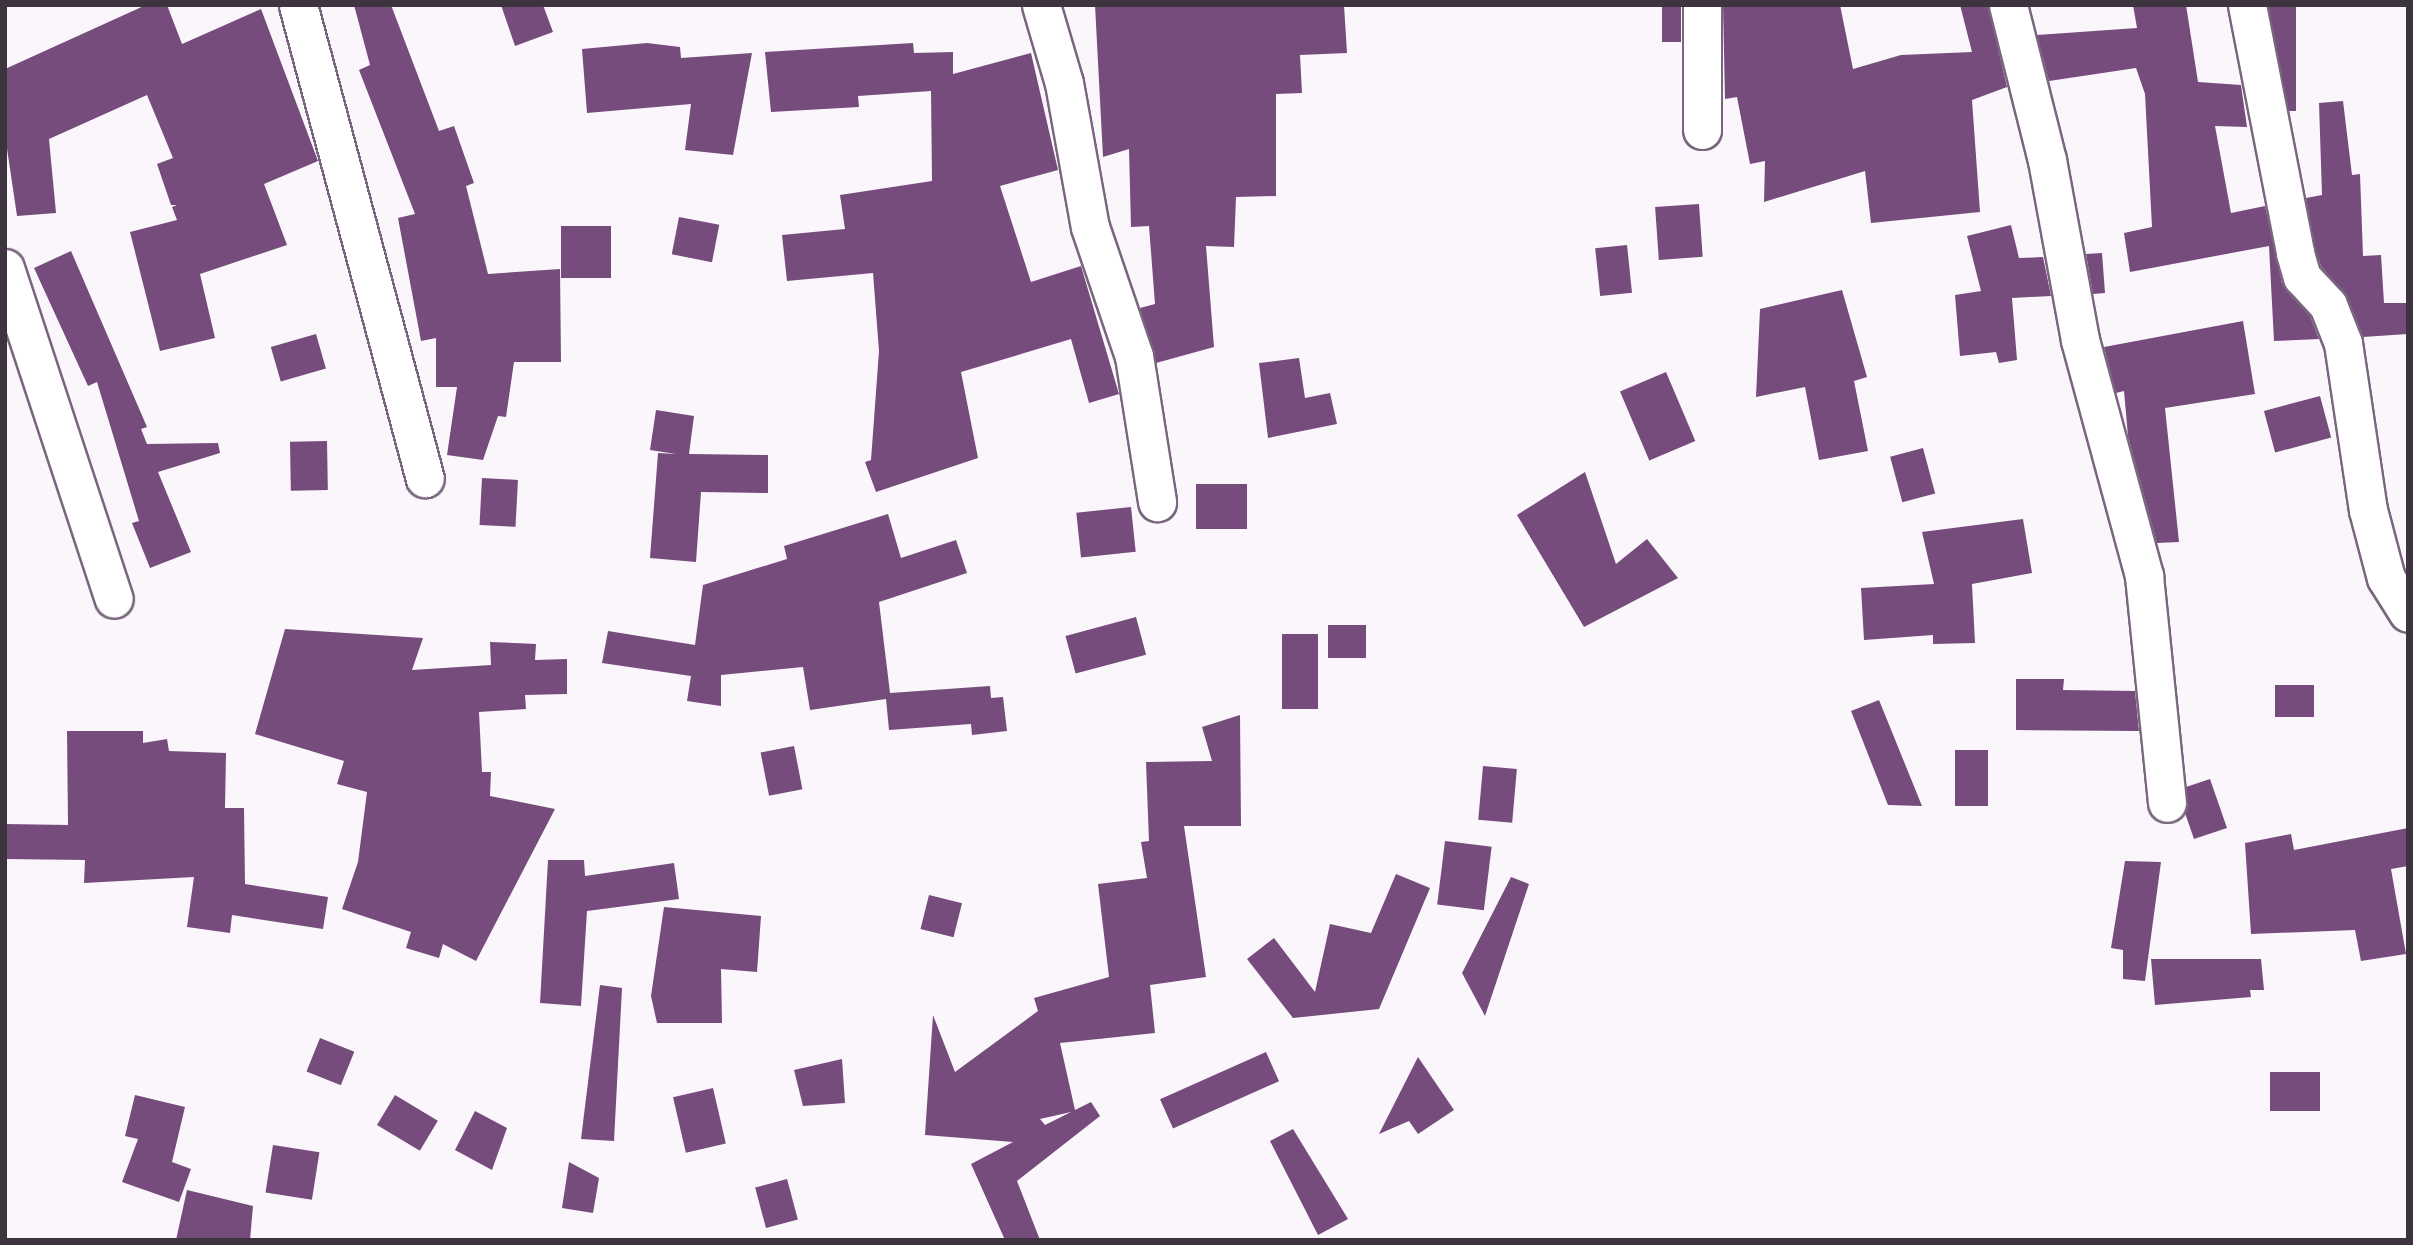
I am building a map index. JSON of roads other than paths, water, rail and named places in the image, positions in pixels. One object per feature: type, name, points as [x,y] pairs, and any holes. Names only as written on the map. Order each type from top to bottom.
[{"type":"street","points":[[298,5],[425,478]]},
{"type":"street","points":[[1041,5],[1064,83],[1090,227],[1134,356],[1157,502]]},
{"type":"street","points":[[1702,5],[1702,130]]},
{"type":"street","points":[[2247,5],[2295,253],[2302,277],[2328,305],[2343,343],[2368,510],[2386,578],[2408,613]]},
{"type":"street","points":[[2017,7],[2080,340],[2144,576],[2167,803]]},
{"type":"street","points":[[5,268],[114,599]]}]
